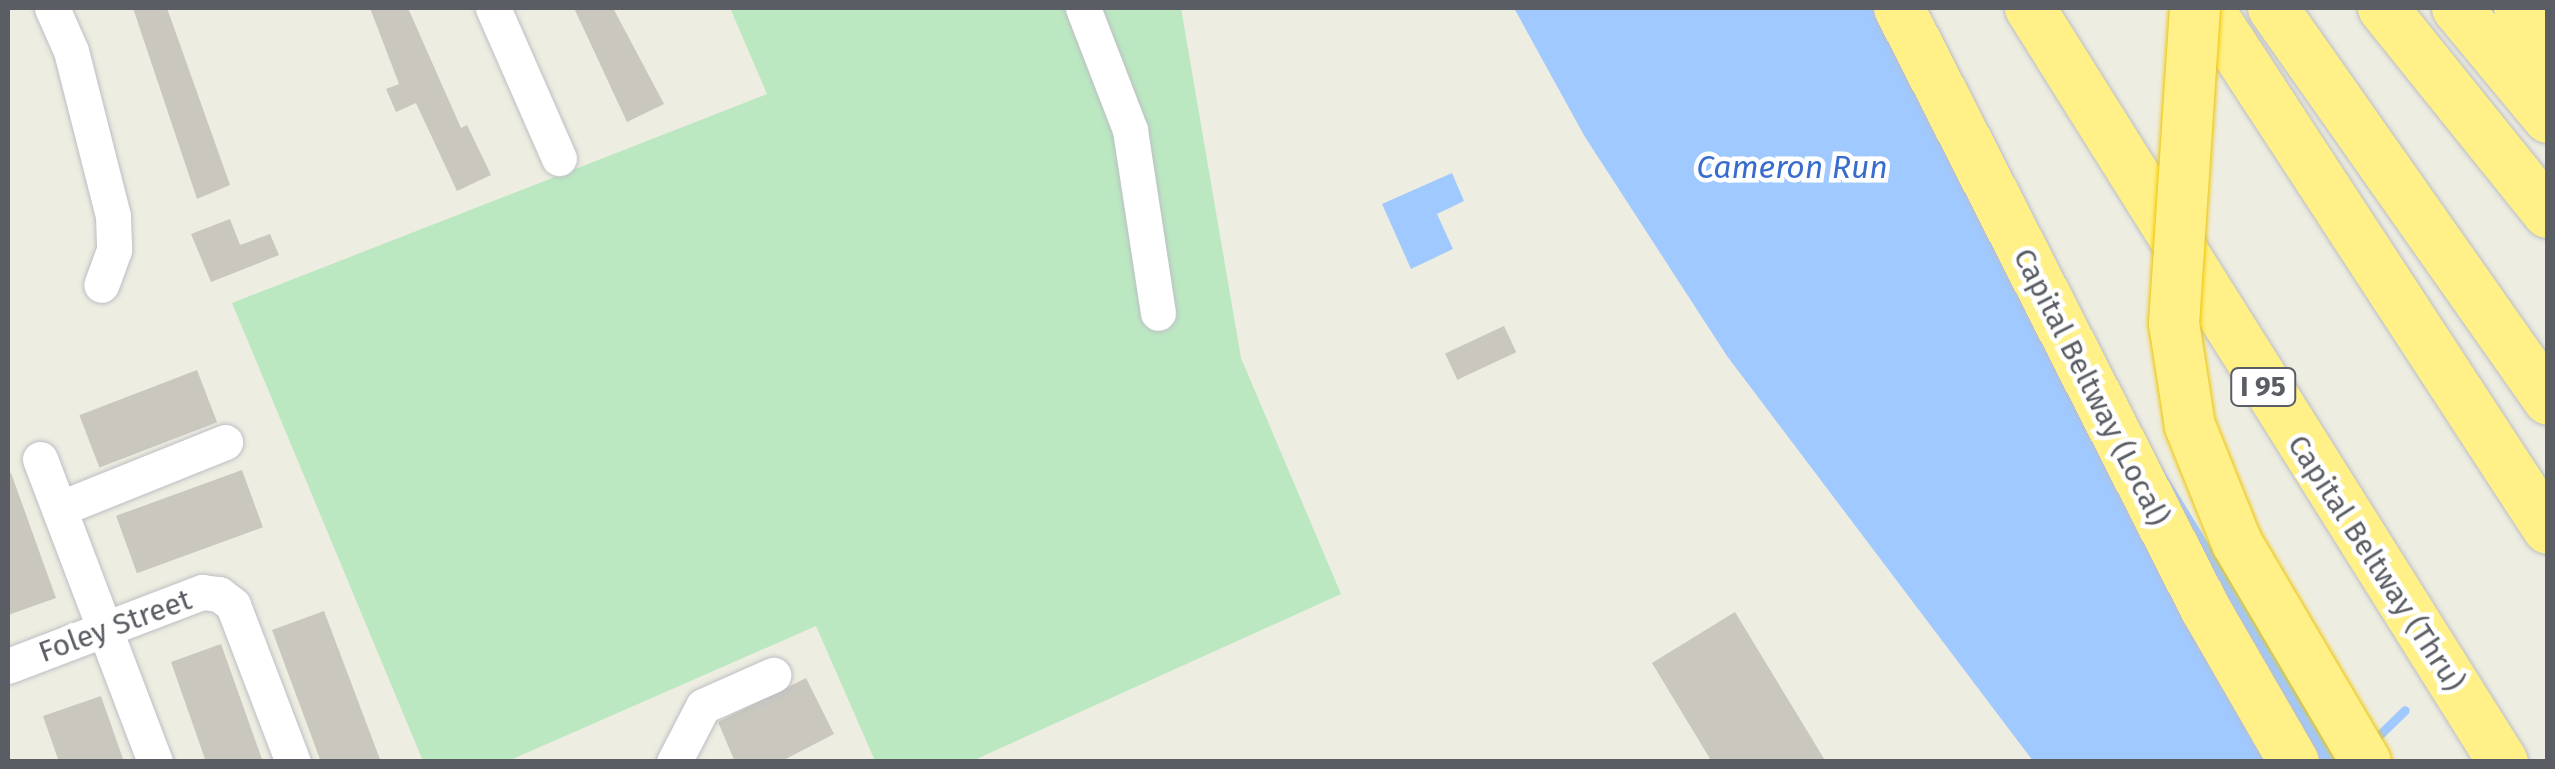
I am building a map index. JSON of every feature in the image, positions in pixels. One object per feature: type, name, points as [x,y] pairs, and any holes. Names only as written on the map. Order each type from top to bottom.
[{"type":"highway","name":"Capital Beltway (Local)","points":[[1899,8],[2204,608],[2294,762]]},
{"type":"highway","name":"Capital Beltway (Thru)","points":[[2030,8],[2503,762]]},
{"type":"highway","points":[[2195,8],[2174,323],[2190,426],[2238,543],[2366,762]]},
{"type":"highway","points":[[2208,8],[2548,529]]},
{"type":"highway","points":[[2272,8],[2548,400]]},
{"type":"highway","points":[[2382,8],[2548,213]]},
{"type":"highway","points":[[2457,8],[2548,118]]},
{"type":"highway","points":[[2519,8],[2548,109]]},
{"type":"highway","points":[[2204,608],[2235,719],[2255,762]]},
{"type":"street","points":[[52,8],[71,51],[113,216],[114,250],[101,285]]},
{"type":"street","points":[[493,8],[560,158]]},
{"type":"street","points":[[1083,8],[1130,130],[1158,313]]},
{"type":"street","points":[[61,508],[226,442]]},
{"type":"street","points":[[40,459],[155,762]]},
{"type":"street","name":"Foley Street","points":[[8,666],[202,592],[220,594],[233,605],[293,762]]},
{"type":"street","points":[[674,762],[704,706],[773,675]]},
{"type":"green space","points":[[730,8],[1181,8],[1241,358],[1341,594],[972,761],[875,761],[816,626],[508,761],[423,761],[232,303],[767,94]]},
{"type":"water","name":"Cameron Run","points":[[1514,8],[1880,8],[2342,761],[2033,761],[1727,356],[1585,137]]},
{"type":"water","points":[[1452,173],[1464,201],[1437,214],[1453,249],[1411,269],[1382,204]]},
{"type":"building","points":[[133,8],[167,8],[230,185],[197,199]]},
{"type":"building","points":[[370,8],[408,8],[461,128],[467,125],[491,175],[457,191],[416,103],[396,112],[386,89],[399,84]]},
{"type":"building","points":[[574,8],[613,8],[664,104],[627,122]]},
{"type":"building","points":[[230,219],[240,245],[270,234],[279,255],[211,282],[191,234]]},
{"type":"building","points":[[1504,326],[1516,352],[1457,380],[1445,353]]},
{"type":"building","points":[[197,370],[217,422],[99,467],[79,415]]},
{"type":"building","points":[[242,470],[263,527],[137,573],[116,516]]},
{"type":"building","points":[[11,473],[56,598],[8,615],[8,474]]},
{"type":"building","points":[[324,611],[381,762],[321,762],[272,630]]},
{"type":"building","points":[[1735,612],[1826,762],[1712,762],[1652,663]]},
{"type":"building","points":[[221,644],[263,762],[206,762],[171,662]]},
{"type":"building","points":[[806,678],[834,734],[780,762],[735,762],[718,722]]},
{"type":"building","points":[[101,696],[124,762],[59,762],[43,716]]},
{"type":"waterway","points":[[2371,743],[2405,710]]}]
